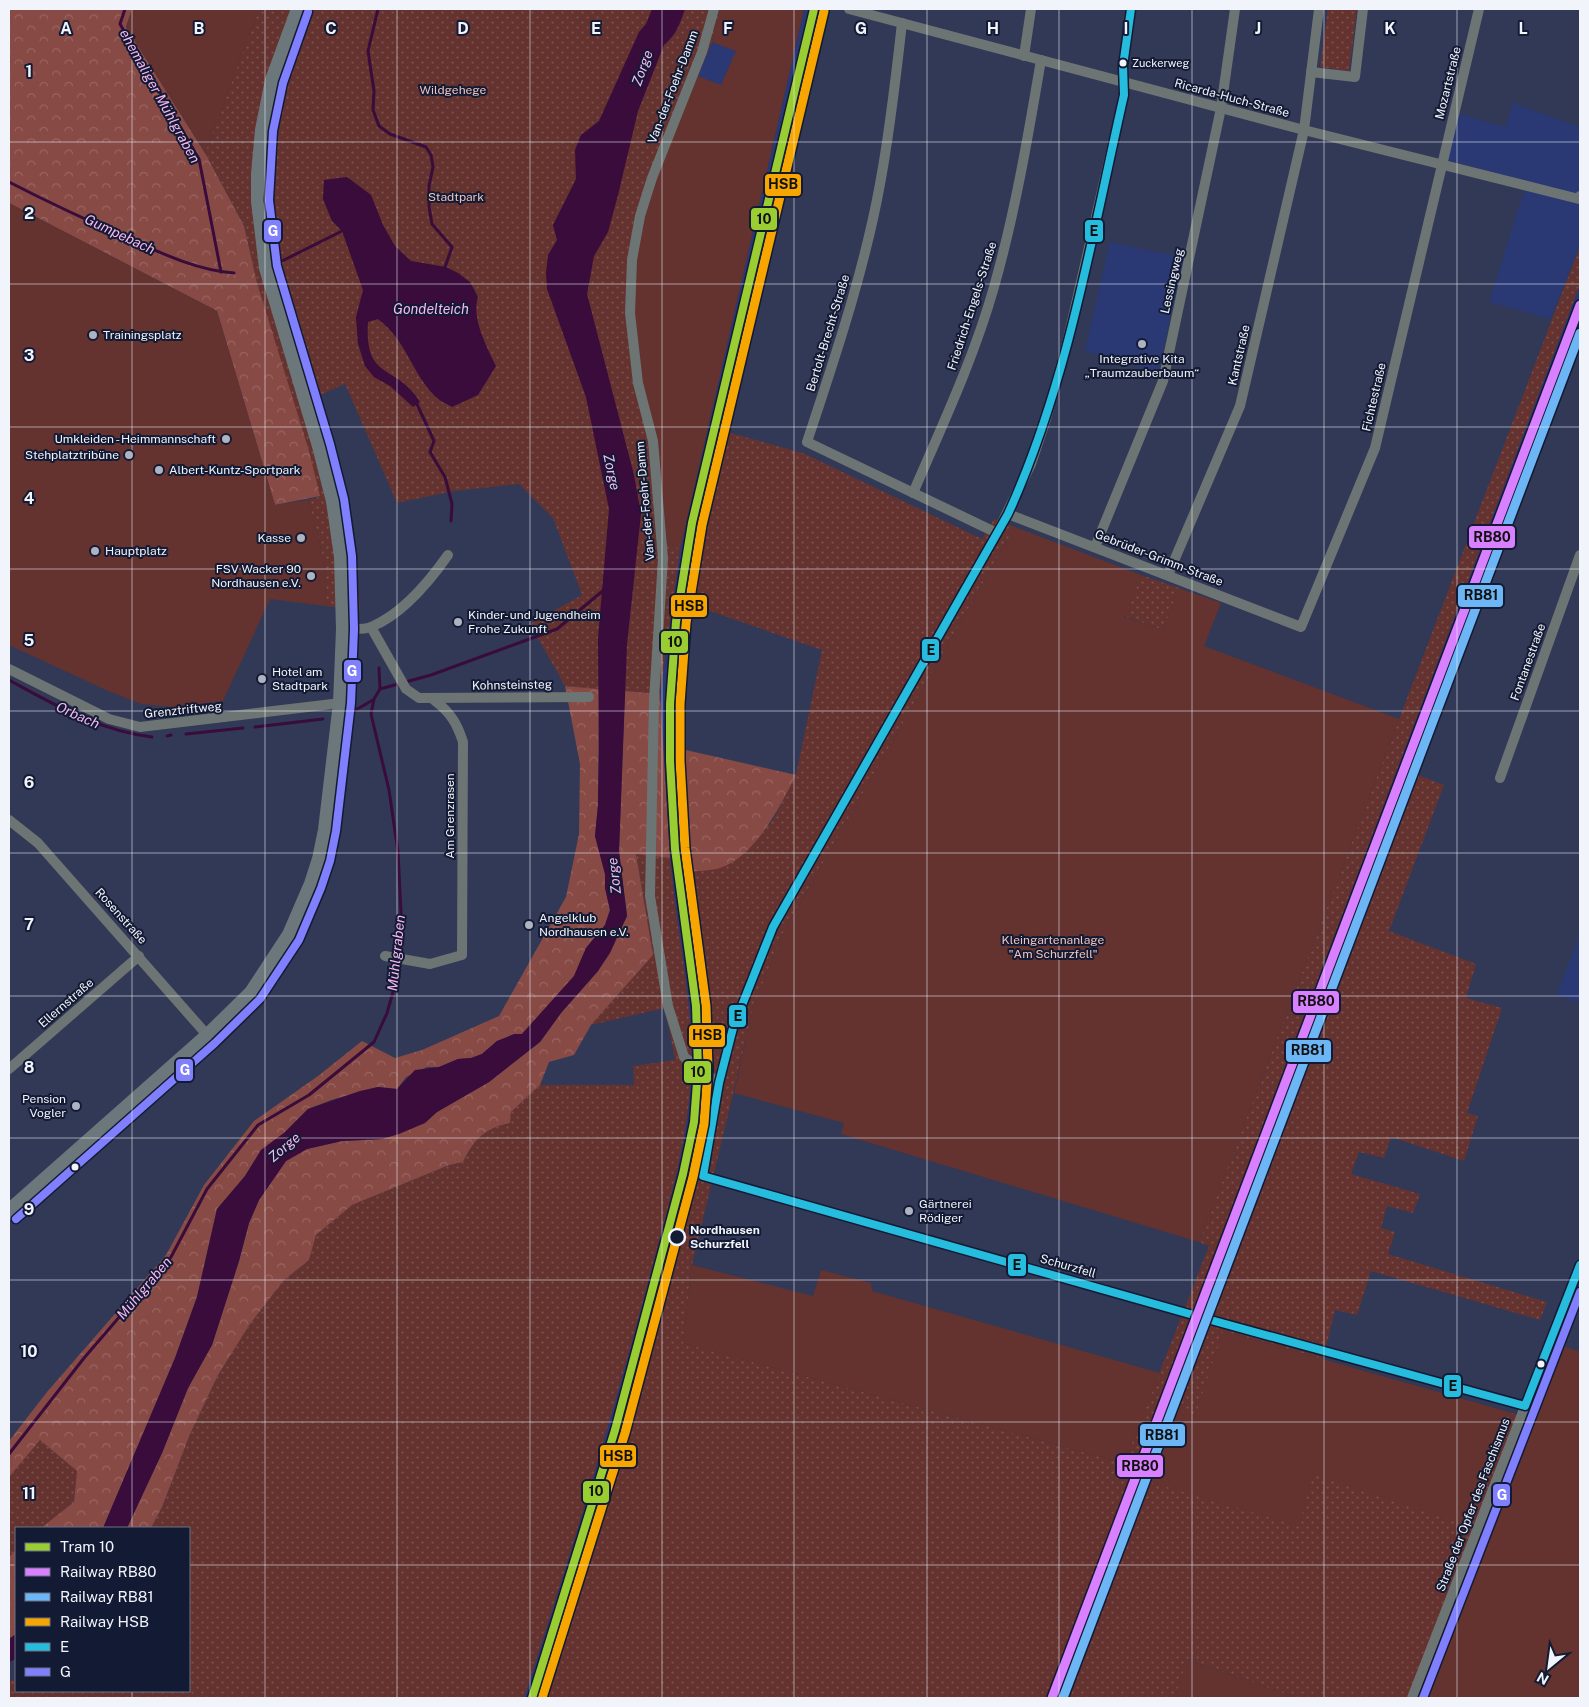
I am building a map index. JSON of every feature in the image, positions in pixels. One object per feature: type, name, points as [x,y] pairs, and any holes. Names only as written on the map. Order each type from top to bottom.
[{"type":"main road","points":[[9,1212],[208,1036],[252,993],[282,949],[303,907],[320,859],[326,830],[341,703],[344,629],[342,558],[334,501],[320,446],[267,268],[259,200],[263,130],[273,80],[299,9]]},
{"type":"street","name":"Van-der-Foehr-Damm","points":[[668,1006],[650,896],[654,699],[663,559],[653,441],[638,383],[630,313],[632,260],[640,216],[652,178],[702,52],[714,9]]},
{"type":"street","name":"Ricarda-Huch-Straße","points":[[849,9],[886,13],[902,23],[1024,56],[1304,130],[1580,198]]},
{"type":"street","points":[[1024,56],[1031,9]]},
{"type":"street","points":[[1008,514],[1031,464],[1067,343],[1124,95],[1123,66],[1130,9]]},
{"type":"street","name":"Lessingweg","points":[[1095,547],[1163,381],[1221,108],[1235,9]]},
{"type":"street","name":"Kantstraße","points":[[1168,575],[1240,406],[1304,130],[1319,9]]},
{"type":"street","points":[[1311,72],[1355,77],[1363,9]]},
{"type":"street","name":"Mozartstraße","points":[[1441,164],[1479,9]]},
{"type":"street","name":"Bertolt-Brecht-Straße","points":[[902,23],[886,147],[865,253],[847,320],[807,442],[997,533],[1008,514]]},
{"type":"street","name":"Friedrich-Engels-Straße","points":[[913,493],[960,383],[993,290],[1023,164],[1041,60]]},
{"type":"street","name":"Fichtestraße","points":[[1301,627],[1375,448],[1441,164]]},
{"type":"street","name":"Gebrüder-Grimm-Straße","points":[[1008,514],[1301,627]]},
{"type":"street","name":"Fontanestraße","points":[[1500,778],[1580,555]]},
{"type":"street","points":[[344,629],[371,627],[420,591],[448,556]]},
{"type":"street","name":"Am Grenzrasen","points":[[371,627],[406,689],[419,698],[434,700],[448,711],[458,724],[463,742],[462,955],[430,964],[394,957]]},
{"type":"street","name":"Grenztriftweg","points":[[9,669],[109,720],[140,727],[341,703]]},
{"type":"street","name":"Kohnsteinsteg","points":[[434,700],[589,697]]},
{"type":"street","name":"Rosenstraße","points":[[9,820],[38,843],[208,1036]]},
{"type":"street","name":"Ellernstraße","points":[[9,1069],[139,956]]},
{"type":"street","name":"Schurzfell","points":[[668,1006],[684,1057],[719,1083],[703,1176],[1218,1322],[1525,1406]]},
{"type":"street","name":"Straße der Opfer des Faschismus","points":[[1412,1698],[1580,1264]]},
{"type":"shaded area","points":[[804,9],[818,9],[691,551],[684,602],[678,687],[675,787],[700,1011],[702,1084],[700,1111],[686,1182],[692,1183],[670,1264],[661,1269],[633,1376],[535,1698],[524,1698],[587,1501],[675,1178],[687,1120],[691,1076],[665,797],[660,694],[680,549]]},
{"type":"shaded area","points":[[712,42],[736,51],[721,85],[698,76]]},
{"type":"shaded area","points":[[1513,103],[1580,127],[1580,246],[1550,319],[1489,302],[1527,181],[1448,160],[1459,114],[1506,127]]},
{"type":"shaded area","points":[[1110,242],[1184,258],[1158,372],[1085,351]]},
{"type":"shaded area","points":[[1580,284],[1580,323],[1057,1698],[1047,1698]]},
{"type":"shaded area","points":[[1580,933],[1580,1003],[1557,995]]},
{"type":"green space","points":[[9,9],[132,9],[126,27],[205,153],[244,226],[257,283],[309,451],[320,496],[275,505],[217,311],[9,203]]},
{"type":"green space","points":[[132,9],[259,9],[205,153],[126,27]]},
{"type":"green space","name":"Stadtpark","points":[[259,9],[720,9],[712,42],[655,178],[665,540],[680,549],[660,694],[565,686],[530,624],[582,595],[553,518],[519,484],[454,491],[397,503],[345,384],[320,395],[342,471],[356,556],[360,610],[326,606],[324,561],[308,500],[319,497],[257,283],[244,226],[205,153]]},
{"type":"green space","points":[[720,9],[804,9],[680,549],[665,540],[641,382],[634,319],[635,263],[655,177],[698,76],[721,85],[736,51],[712,42]]},
{"type":"green space","points":[[1328,9],[1357,9],[1349,71],[1320,67]]},
{"type":"green space","name":"Albert-Kuntz-Sportpark","points":[[9,203],[217,311],[275,505],[308,500],[324,561],[326,606],[270,599],[223,701],[173,707],[141,704],[106,690],[9,645]]},
{"type":"green space","points":[[1580,246],[1580,284],[1047,1698],[535,1698],[633,1376],[661,1269],[670,1264],[691,1184],[686,1182],[700,1111],[702,1084],[700,1011],[686,872],[720,868],[738,858],[773,820],[796,775],[822,650],[684,602],[691,551],[720,430],[803,453],[982,539],[994,519],[1015,527],[782,935],[754,1006],[692,1265],[683,1343],[1124,1463],[1209,1246],[1199,1242]]},
{"type":"green space","name":"Kleingartenanlage \"Am Schurzfell\"","points":[[1015,527],[1141,575],[1125,617],[1163,630],[1179,588],[1221,603],[1204,646],[1399,719],[1199,1242],[841,1134],[844,1123],[734,1093],[754,1005],[782,935]]},
{"type":"green space","points":[[1141,575],[1179,588],[1163,630],[1124,616]]},
{"type":"green space","points":[[565,686],[599,689],[598,805],[595,836],[605,874],[605,888],[610,910],[605,925],[586,948],[574,976],[522,1034],[497,1041],[482,1054],[471,1058],[458,1059],[439,1067],[427,1067],[406,1077],[397,1089],[378,1087],[331,1100],[308,1109],[284,1133],[261,1150],[245,1176],[217,1209],[197,1297],[175,1358],[103,1527],[42,1527],[74,1502],[77,1471],[40,1440],[9,1477],[9,1441],[47,1392],[166,1255],[204,1185],[254,1121],[318,1076],[362,1041],[395,1058],[422,1050],[499,1016],[566,897],[579,834],[580,764]]},
{"type":"green space","points":[[625,691],[660,694],[670,858],[636,854],[653,955],[591,1025],[574,1055],[549,1062],[540,1085],[511,1112],[510,1123],[487,1131],[471,1147],[463,1162],[449,1165],[352,1205],[316,1235],[309,1260],[284,1280],[250,1324],[218,1375],[190,1434],[162,1507],[152,1527],[127,1527],[162,1453],[188,1388],[212,1345],[249,1223],[259,1200],[286,1161],[307,1149],[342,1141],[382,1139],[424,1123],[437,1112],[489,1082],[540,1042],[561,1013],[598,971],[627,916],[619,851]]},
{"type":"green space","points":[[677,748],[796,775],[766,829],[745,853],[733,862],[720,868],[686,872],[675,787]]},
{"type":"green space","points":[[1410,772],[1444,785],[1389,931],[1476,964],[1466,998],[1502,1008],[1467,1113],[1478,1116],[1464,1161],[1391,1137],[1384,1158],[1359,1152],[1351,1174],[1420,1194],[1413,1213],[1387,1206],[1381,1228],[1395,1232],[1388,1254],[1547,1302],[1540,1320],[1371,1271],[1357,1315],[1335,1310],[1323,1359],[1223,1331],[1467,1524],[1509,1412],[1528,1418],[1417,1698],[1297,1698],[1188,1660],[1175,1698],[1057,1698]]},
{"type":"green space","points":[[636,854],[670,858],[690,1020],[691,1074],[689,1101],[675,1181],[633,1338],[557,1596],[524,1698],[9,1698],[9,1682],[15,1679],[15,1692],[190,1692],[190,1527],[152,1527],[162,1507],[190,1434],[218,1375],[250,1324],[284,1280],[309,1260],[316,1235],[352,1205],[449,1165],[463,1162],[471,1147],[487,1131],[510,1123],[511,1112],[540,1085],[634,1085],[633,1066],[675,1060],[665,1008],[591,1025],[653,955]]},
{"type":"green space","points":[[692,1265],[813,1296],[821,1270],[871,1283],[872,1291],[1160,1373],[1124,1463],[683,1343]]},
{"type":"green space","points":[[1223,1331],[1509,1412],[1467,1525],[1313,1474],[1299,1526],[1140,1479],[1167,1407],[1195,1416]]},
{"type":"green space","points":[[1558,1344],[1580,1352],[1580,1698],[1417,1698]]},
{"type":"green space","points":[[40,1439],[77,1471],[74,1502],[42,1527],[15,1527],[15,1551],[9,1557],[9,1477]]},
{"type":"green space","points":[[15,1551],[15,1635],[9,1639],[9,1557]]},
{"type":"green space","points":[[1187,1660],[1297,1698],[1175,1698]]},
{"type":"water","name":"Zorge","points":[[652,9],[685,9],[677,29],[664,45],[638,111],[608,232],[594,256],[587,294],[634,475],[641,514],[627,644],[619,851],[627,916],[610,953],[598,971],[561,1013],[540,1042],[489,1082],[437,1112],[425,1123],[399,1134],[382,1139],[342,1141],[307,1149],[286,1161],[259,1200],[249,1223],[212,1345],[188,1388],[162,1453],[127,1527],[103,1527],[175,1358],[197,1297],[217,1209],[245,1176],[261,1150],[284,1133],[308,1109],[360,1091],[378,1087],[397,1089],[415,1070],[439,1067],[458,1059],[471,1058],[482,1054],[497,1041],[514,1034],[522,1034],[574,976],[586,948],[605,925],[610,910],[605,888],[605,874],[595,836],[598,805],[599,748],[598,638],[609,509],[586,397],[547,289],[546,273],[548,255],[557,240],[553,225],[576,179],[575,150],[581,135],[599,121],[639,32],[646,24]]},
{"type":"water","name":"Gondelteich","points":[[347,177],[371,195],[383,225],[395,246],[411,261],[446,267],[470,282],[478,297],[476,305],[478,323],[496,366],[478,395],[452,407],[438,398],[421,378],[403,347],[378,319],[368,322],[368,341],[371,354],[376,363],[401,381],[420,402],[413,407],[390,386],[374,377],[365,366],[358,344],[356,317],[363,290],[342,231],[332,221],[323,199],[324,180]]},
{"type":"water","points":[[15,1635],[15,1659],[9,1662],[9,1639]]},
{"type":"waterway","name":"ehemaliger Mühlgraben","points":[[125,9],[120,24],[199,159],[221,272]]},
{"type":"waterway","points":[[378,9],[368,51],[374,91],[373,110],[379,126],[390,134],[426,147],[431,155],[433,167],[429,186],[429,207],[432,224],[452,247],[444,270]]},
{"type":"waterway","name":"Gumpebach","points":[[9,182],[164,254],[205,268],[234,273]]},
{"type":"waterway","name":"Gumpebach","points":[[280,262],[344,230]]},
{"type":"waterway","points":[[416,402],[434,441],[430,452],[445,477],[452,504],[451,521]]},
{"type":"waterway","name":"Mühlgraben","points":[[9,1454],[84,1358],[171,1257],[207,1189],[258,1125],[309,1095],[374,1042],[387,1013],[393,992],[401,913],[398,852],[389,790],[371,714],[374,699],[380,689],[431,675],[557,629],[605,589]]},
{"type":"waterway","points":[[379,668],[380,689]]},
{"type":"waterway","name":"Orbach","points":[[9,680],[78,716],[114,729],[152,737]]},
{"type":"waterway","name":"Orbach","points":[[352,712],[373,700]]},
{"type":"waterway","name":"Orbach","points":[[255,727],[323,719]]},
{"type":"waterway","name":"Orbach","points":[[186,734],[243,728]]},
{"type":"waterway","name":"Orbach","points":[[167,736],[171,735]]},
{"type":"tram line","name":"10","points":[[532,1698],[615,1430],[683,1174],[694,1122],[698,1069],[696,1006],[675,849],[670,761],[670,704],[676,622],[692,523],[814,9]]},
{"type":"rail line","name":"HSB","points":[[542,1698],[625,1433],[693,1177],[704,1124],[708,1069],[706,1006],[685,848],[680,761],[680,704],[686,623],[702,525],[824,11]]},
{"type":"rail line","name":"RB80","points":[[1052,1698],[1580,305]]},
{"type":"rail line","name":"RB81","points":[[1063,1698],[1580,333]]},
{"type":"transit line","name":"E","points":[[1131,9],[1123,66],[1124,95],[1089,255],[1063,361],[1029,464],[1008,514],[773,927],[733,1028],[719,1083],[703,1176],[1218,1322],[1525,1406],[1580,1265]]},
{"type":"transit line","name":"G","points":[[16,1219],[215,1043],[260,999],[299,940],[330,861],[336,831],[351,703],[354,629],[352,556],[344,499],[330,444],[277,266],[269,200],[273,131],[283,83],[308,12]]},
{"type":"transit line","name":"G","points":[[1423,1698],[1580,1292]]},
{"type":"place","name":"Zuckerweg","points":[[1123,63]]},
{"type":"place","name":"Trainingsplatz","points":[[93,335]]},
{"type":"place","name":"Integrative Kita „Traumzauberbaum“","points":[[1142,344]]},
{"type":"place","name":"Umkleiden - Heimmannschaft","points":[[226,439]]},
{"type":"place","name":"Stehplatztribüne","points":[[129,455]]},
{"type":"place","name":"Albert-Kuntz-Sportpark","points":[[159,470]]},
{"type":"place","name":"Kasse","points":[[301,538]]},
{"type":"place","name":"Hauptplatz","points":[[95,551]]},
{"type":"place","name":"FSV Wacker 90 Nordhausen e.V.","points":[[311,576]]},
{"type":"place","name":"Kinder- und Jugendheim Frohe Zukunft","points":[[458,622]]},
{"type":"place","name":"Hotel am Stadtpark","points":[[262,679]]},
{"type":"place","name":"Angelklub Nordhausen e.V.","points":[[529,925]]},
{"type":"place","name":"Pension Vogler","points":[[76,1106]]},
{"type":"place","name":"Gärtnerei Rödiger","points":[[909,1211]]},
{"type":"place","name":"Nordhausen Schurzfell","points":[[677,1237]]},
{"type":"park label","name":"Wildgehege","points":[[453,90]]}]
